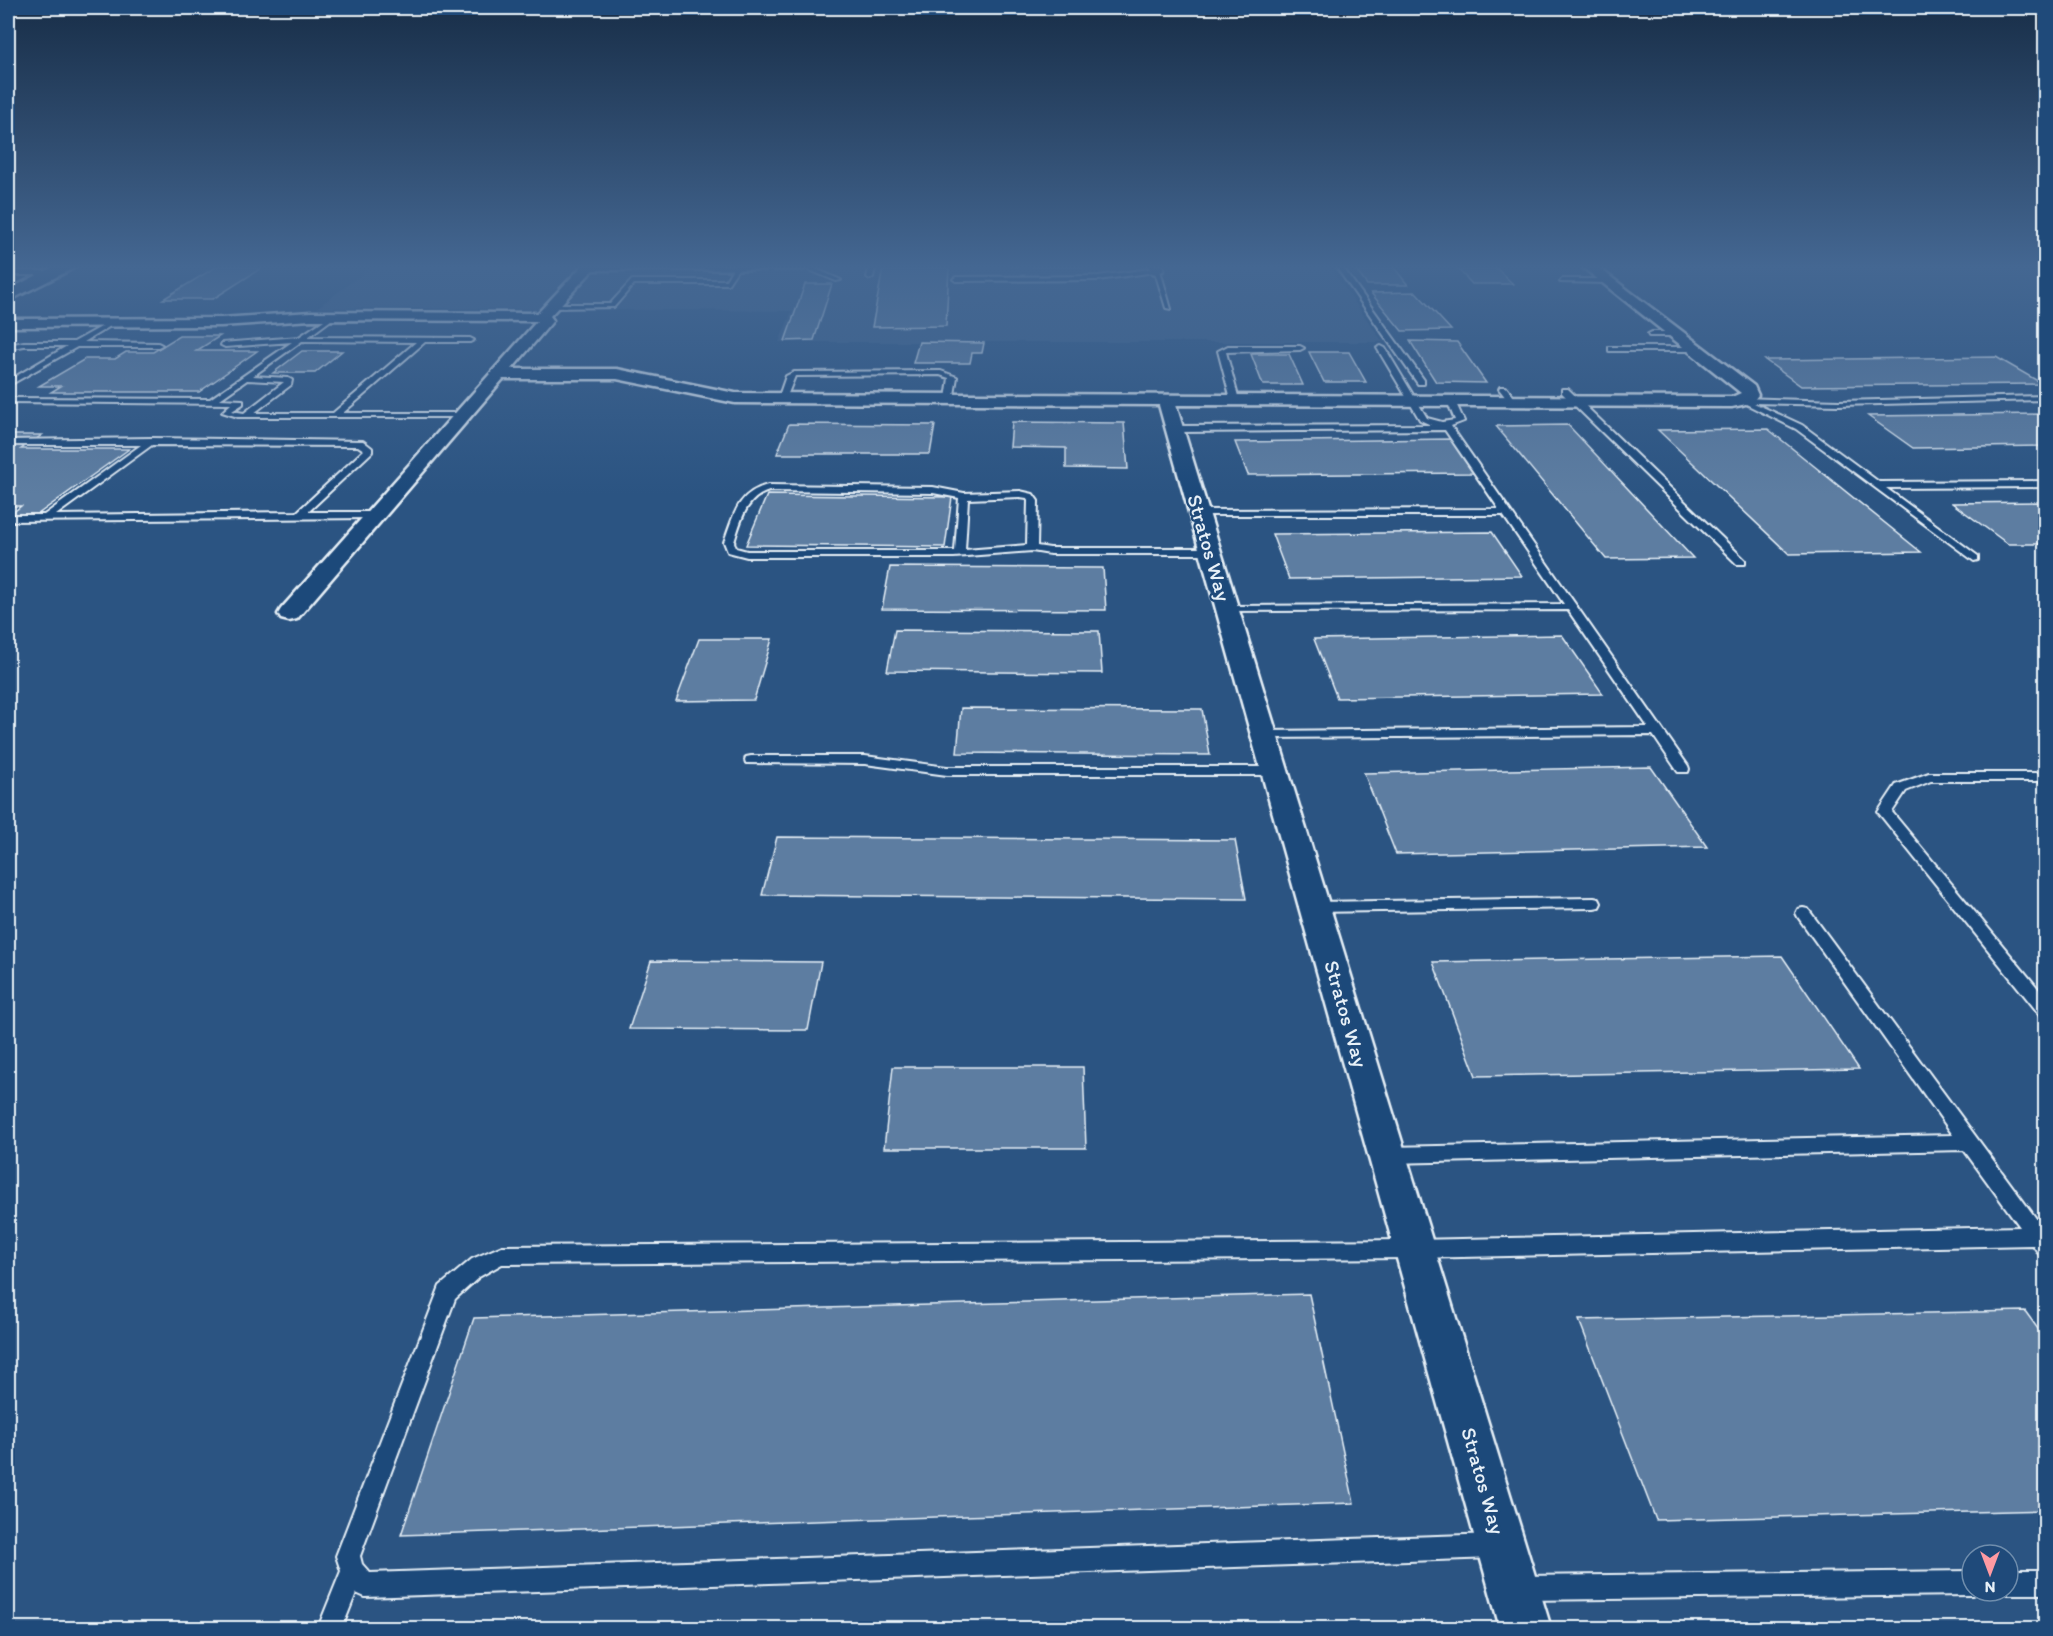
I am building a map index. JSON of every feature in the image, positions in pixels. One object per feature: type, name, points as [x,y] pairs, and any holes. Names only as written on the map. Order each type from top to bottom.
[{"type":"street","points":[[289,614],[527,341]]},
{"type":"street","points":[[499,374],[617,374],[735,398],[950,399],[1170,415],[1235,400],[1451,401],[1508,395],[1578,402],[1742,400],[1750,395],[1748,390],[1685,341]]},
{"type":"street","name":"Stratos Way","points":[[1170,415],[1526,1629]]},
{"type":"lane","points":[[8,384],[81,341]]},
{"type":"lane","points":[[225,345],[271,341]]},
{"type":"lane","points":[[211,402],[297,341]]},
{"type":"lane","points":[[335,415],[421,341]]},
{"type":"lane","points":[[1392,341],[1421,382]]},
{"type":"lane","points":[[8,347],[24,344],[158,345]]},
{"type":"lane","points":[[1235,400],[1222,351],[1228,348],[1300,348]]},
{"type":"lane","points":[[1381,348],[1424,420],[1446,426],[1683,769]]},
{"type":"lane","points":[[1612,349],[1695,349]]},
{"type":"lane","points":[[782,399],[790,376],[794,374],[942,373],[953,377],[950,399]]},
{"type":"lane","points":[[245,378],[288,380],[288,383],[246,415]]},
{"type":"lane","points":[[1565,392],[1578,402],[1741,562]]},
{"type":"lane","points":[[1742,400],[1839,403],[2046,398]]},
{"type":"lane","points":[[8,400],[240,402],[226,412],[246,415],[462,415]]},
{"type":"lane","points":[[1742,400],[1799,427],[1974,558]]},
{"type":"lane","points":[[1170,415],[1446,426],[1460,421],[1451,401]]},
{"type":"lane","points":[[47,517],[152,441]]},
{"type":"lane","points":[[8,442],[360,442],[369,450],[298,515]]},
{"type":"lane","points":[[1877,485],[2046,484]]},
{"type":"lane","points":[[1032,548],[1033,501],[1030,496],[1020,494],[964,496],[933,490],[768,488],[755,490],[746,498],[729,542],[732,550],[747,554],[960,553],[1032,548],[1050,551],[1210,551]]},
{"type":"lane","points":[[960,553],[964,496]]},
{"type":"lane","points":[[1199,513],[1505,512]]},
{"type":"lane","points":[[8,518],[375,515]]},
{"type":"lane","points":[[1227,609],[1571,607]]},
{"type":"lane","points":[[1264,735],[1656,731]]},
{"type":"lane","points":[[751,760],[865,760],[947,771],[1274,771]]},
{"type":"lane","points":[[2046,777],[1929,777],[1901,788],[1884,812],[2046,1010]]},
{"type":"lane","points":[[1314,907],[1594,903]]},
{"type":"lane","points":[[1803,913],[2041,1242]]},
{"type":"lane","points":[[1387,1155],[1969,1142]]},
{"type":"lane","points":[[1502,1546],[365,1585],[353,1571],[348,1556],[447,1293],[465,1273],[488,1259],[502,1255],[2041,1242]]},
{"type":"lane","points":[[330,1629],[353,1571]]},
{"type":"lane","points":[[2020,1582],[2046,1582]]},
{"type":"lane","points":[[1514,1588],[1960,1583]]},
{"type":"shaded area","points":[[1383,341],[1383,342],[779,342]]},
{"type":"building","points":[[170,341],[211,341],[196,351],[257,351],[199,392],[51,392],[61,386],[39,386],[85,359],[115,359],[126,352],[153,352]]},
{"type":"building","points":[[1410,341],[1457,342],[1486,383],[1436,382]]},
{"type":"building","points":[[919,342],[984,343],[982,353],[972,353],[970,363],[913,363]]},
{"type":"building","points":[[302,351],[342,351],[315,373],[273,373]]},
{"type":"building","points":[[1309,352],[1349,352],[1366,382],[1324,382]]},
{"type":"building","points":[[1251,354],[1289,354],[1303,385],[1263,385]]},
{"type":"building","points":[[1996,357],[2043,384],[1801,386],[1765,360]]},
{"type":"building","points":[[2046,414],[2046,446],[1913,448],[1868,416]]},
{"type":"building","points":[[1012,422],[1124,423],[1128,469],[1066,468],[1066,448],[1010,447]]},
{"type":"building","points":[[789,424],[935,425],[930,454],[777,454]]},
{"type":"building","points":[[1568,425],[1693,558],[1606,559],[1496,426]]},
{"type":"building","points":[[1768,429],[1921,552],[1789,554],[1658,430]]},
{"type":"building","points":[[8,435],[42,435],[21,449],[129,449],[38,514],[11,514],[21,506],[8,506]]},
{"type":"building","points":[[1451,439],[1475,473],[1248,475],[1235,442]]},
{"type":"building","points":[[767,495],[952,497],[945,547],[746,545]]},
{"type":"building","points":[[2046,502],[2046,544],[2008,544],[1952,503]]},
{"type":"building","points":[[1492,532],[1522,576],[1289,579],[1272,534]]},
{"type":"building","points":[[890,567],[1103,568],[1106,610],[882,609]]},
{"type":"building","points":[[895,630],[1099,631],[1102,673],[887,671]]},
{"type":"building","points":[[1562,635],[1603,694],[1337,698],[1314,639]]},
{"type":"building","points":[[699,639],[772,639],[754,700],[676,701]]},
{"type":"building","points":[[961,708],[1202,709],[1210,755],[957,753]]},
{"type":"building","points":[[1651,767],[1707,847],[1396,854],[1364,773]]},
{"type":"building","points":[[777,837],[1235,840],[1246,899],[762,895]]},
{"type":"building","points":[[1782,956],[1859,1069],[1476,1076],[1433,962]]},
{"type":"building","points":[[651,961],[821,962],[808,1030],[629,1029]]},
{"type":"building","points":[[893,1067],[1083,1067],[1086,1148],[884,1148]]},
{"type":"building","points":[[1309,1294],[1354,1503],[401,1535],[474,1318]]},
{"type":"building","points":[[2025,1311],[2046,1340],[2046,1510],[1656,1520],[1579,1320]]}]
